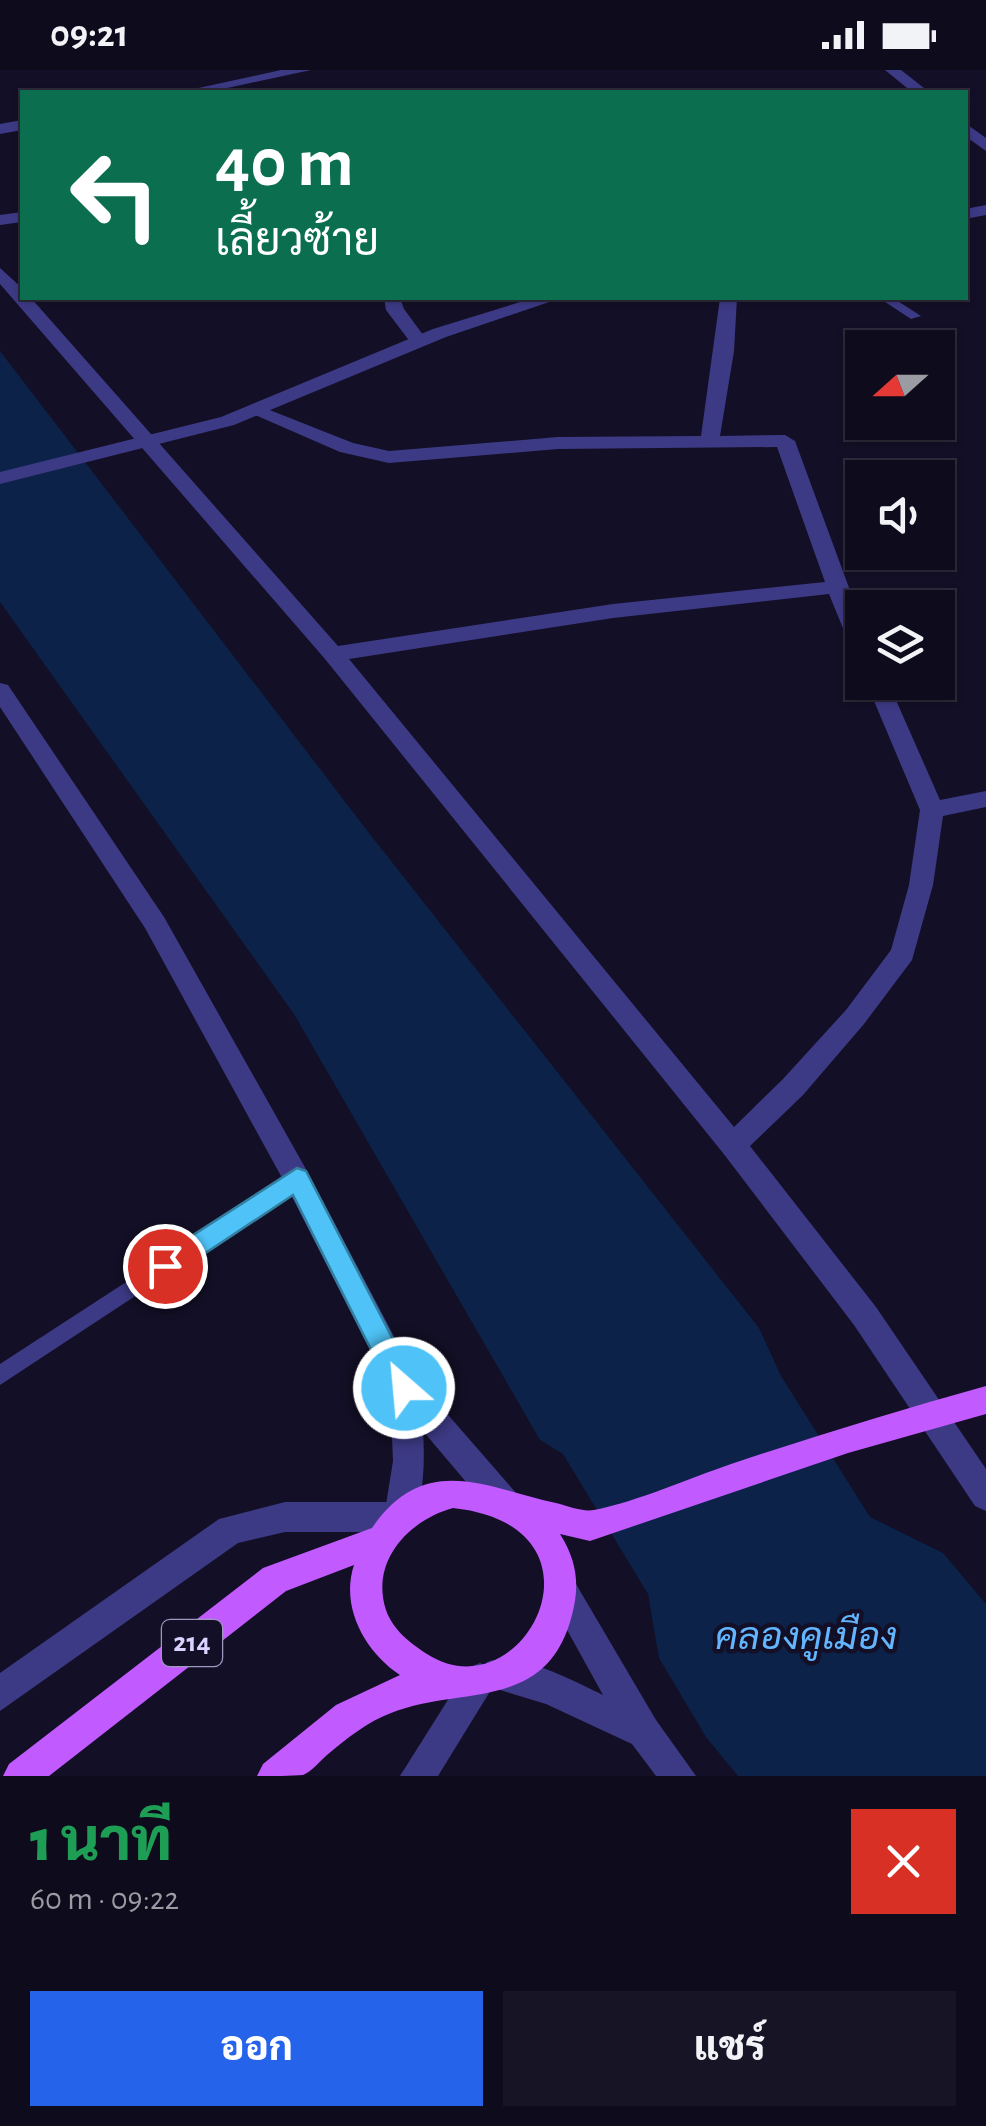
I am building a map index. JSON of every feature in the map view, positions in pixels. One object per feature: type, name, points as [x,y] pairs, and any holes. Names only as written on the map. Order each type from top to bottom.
[{"type":"main road","points":[[475,1678],[417,1672],[392,1652],[375,1627],[366,1597],[369,1567],[390,1528],[425,1501],[456,1493],[488,1496],[590,1526],[848,1440],[986,1400]]},
{"type":"main road","points":[[512,1506],[542,1530],[556,1558],[561,1584]]},
{"type":"main road","points":[[275,1776],[368,1705],[511,1670],[538,1650],[554,1622],[561,1584],[578,1541],[590,1526]]},
{"type":"main road","name":"214","points":[[21,1776],[275,1579],[390,1528]]},
{"type":"street","points":[[199,90],[304,70]]},
{"type":"street","points":[[892,70],[918,90]]},
{"type":"street","points":[[0,274],[20,297]]},
{"type":"street","points":[[23,300],[333,654],[733,1146],[865,1316],[986,1496]]},
{"type":"street","points":[[392,300],[395,310],[417,339]]},
{"type":"street","points":[[0,478],[150,445],[255,411],[417,339],[545,300]]},
{"type":"street","points":[[710,440],[729,300]]},
{"type":"street","points":[[255,411],[347,448],[389,457],[558,444],[785,441],[845,609]]},
{"type":"street","points":[[333,654],[450,639],[612,610],[836,588]]},
{"type":"street","points":[[0,690],[155,923],[297,1178],[404,1388],[512,1506]]},
{"type":"street","points":[[733,1146],[843,1031],[903,953],[920,885],[932,810],[885,700]]},
{"type":"street","points":[[932,810],[986,798]]},
{"type":"street","points":[[0,1694],[230,1530],[284,1517],[390,1528],[408,1461],[404,1388]]},
{"type":"street","points":[[561,1584],[644,1732],[678,1776]]},
{"type":"street","points":[[418,1776],[475,1678],[550,1688],[644,1732]]},
{"type":"lane","points":[[888,300],[915,316]]},
{"type":"lane","points":[[0,1376],[297,1178]]},
{"type":"water","name":"คลองคูเมือง","points":[[0,351],[369,833],[759,1328],[781,1376],[870,1517],[943,1553],[986,1604],[986,1776],[738,1776],[706,1737],[659,1658],[648,1594],[563,1454],[540,1440],[294,1014],[0,602]]},
{"type":"route","points":[[165,1266],[297,1178],[404,1388]]}]
